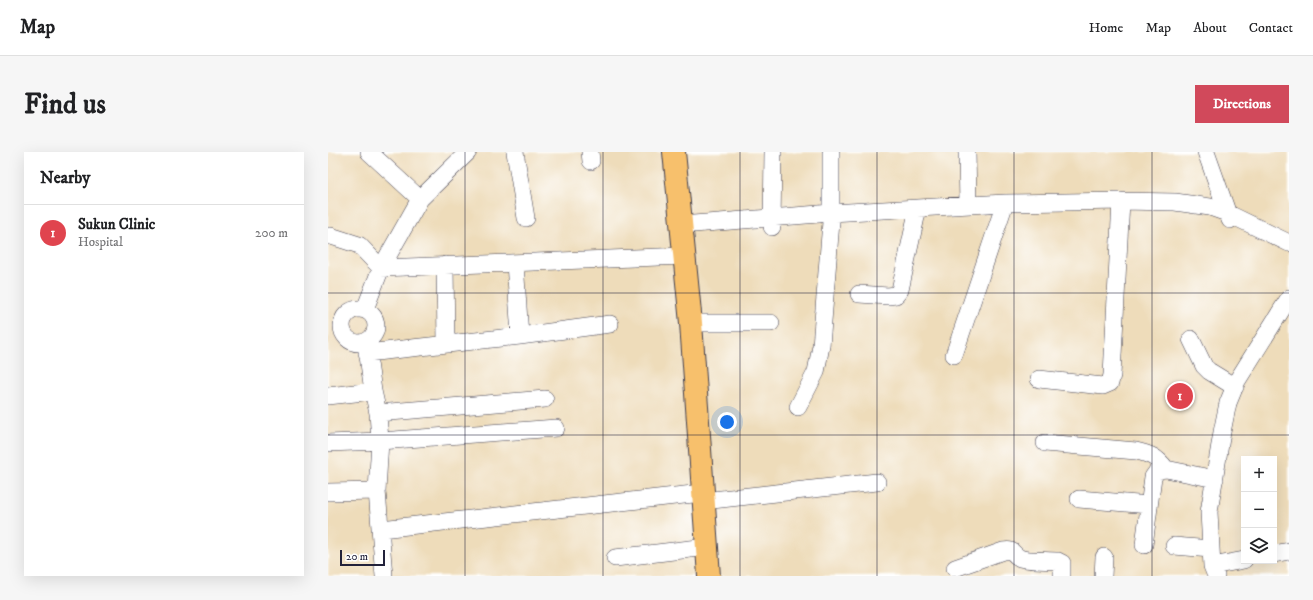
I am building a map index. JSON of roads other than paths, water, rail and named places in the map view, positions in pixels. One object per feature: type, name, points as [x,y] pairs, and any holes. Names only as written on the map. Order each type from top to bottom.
[{"type":"main road","points":[[674,152],[691,323],[709,576]]},
{"type":"street","points":[[369,152],[420,199]]},
{"type":"street","points":[[365,309],[381,268],[420,199],[468,152]]},
{"type":"street","points":[[515,152],[526,218]]},
{"type":"street","points":[[772,222],[773,152]]},
{"type":"street","points":[[798,407],[816,372],[822,346],[831,217],[831,152]]},
{"type":"street","points":[[967,152],[968,205]]},
{"type":"street","points":[[1206,152],[1230,220],[1289,253]]},
{"type":"street","points":[[918,213],[968,205],[1003,208]]},
{"type":"street","points":[[682,230],[831,217],[1003,208],[1120,205],[1204,215],[1230,220],[1289,243]]},
{"type":"street","points":[[1039,379],[1103,386],[1110,383],[1112,375],[1120,205]]},
{"type":"street","points":[[954,355],[1003,208]]},
{"type":"street","points":[[859,294],[888,296],[896,295],[900,290],[918,213]]},
{"type":"street","points":[[328,236],[359,245],[381,268],[684,256]]},
{"type":"street","points":[[515,263],[520,336]]},
{"type":"street","points":[[445,266],[446,344]]},
{"type":"street","points":[[1241,561],[1214,571],[1211,549],[1209,512],[1228,403],[1237,381],[1289,298]]},
{"type":"street","points":[[384,576],[377,490],[380,441],[378,413],[366,347],[374,335],[376,325],[373,316],[365,309],[360,308],[349,311],[342,320],[335,324],[349,340],[360,343],[366,347],[446,344],[610,324]]},
{"type":"street","points":[[691,323],[771,323]]},
{"type":"street","points":[[1191,339],[1204,366],[1209,371],[1235,387]]},
{"type":"street","points":[[328,396],[373,391]]},
{"type":"street","points":[[378,413],[545,399]]},
{"type":"street","points":[[328,443],[380,441],[556,428]]},
{"type":"street","points":[[1045,443],[1136,451],[1149,454],[1159,460],[1166,469]]},
{"type":"street","points":[[1144,545],[1153,478],[1158,470],[1166,469],[1215,479]]},
{"type":"street","points":[[381,529],[703,497],[877,482]]},
{"type":"street","points":[[328,492],[377,490]]},
{"type":"street","points":[[1078,499],[1149,505]]},
{"type":"street","points":[[1174,546],[1211,549]]},
{"type":"street","points":[[616,558],[707,547]]},
{"type":"street","points":[[955,568],[1009,550],[1020,558],[1058,561],[1062,563],[1062,576]]},
{"type":"street","points":[[1277,553],[1289,551]]},
{"type":"street","points":[[1103,576],[1104,557]]},
{"type":"place","name":"Sukun Clinic","points":[[1180,396]]}]
